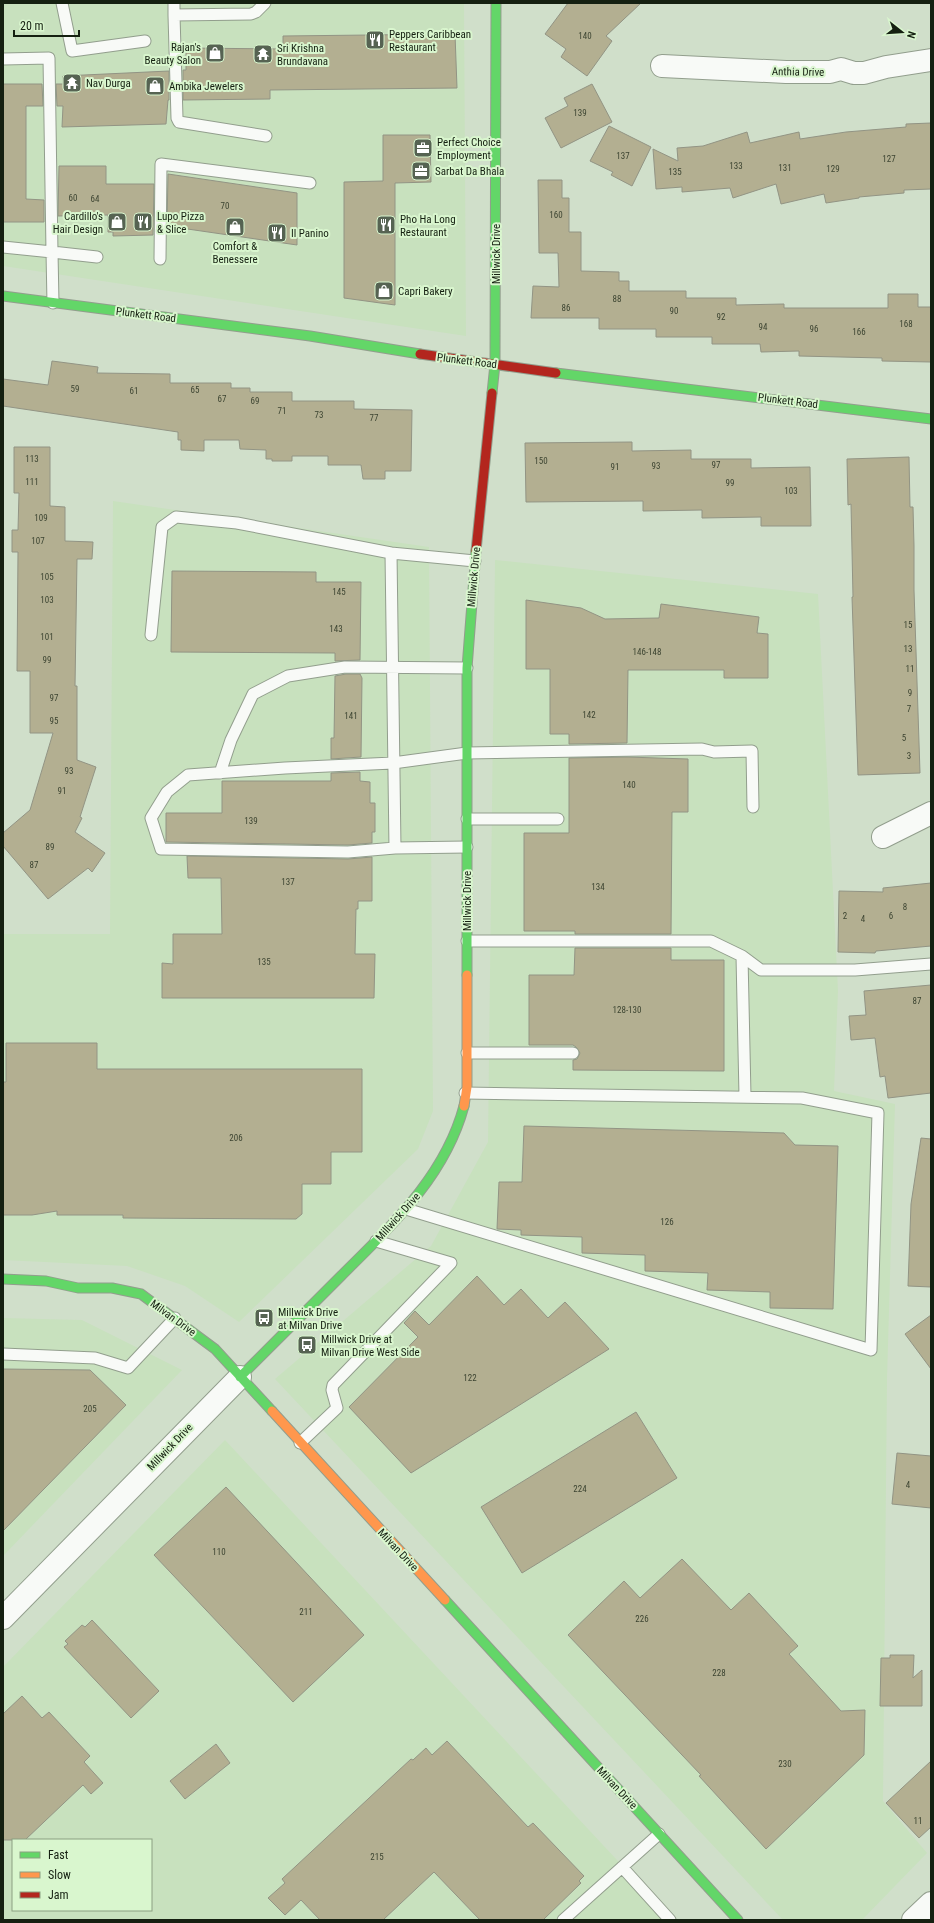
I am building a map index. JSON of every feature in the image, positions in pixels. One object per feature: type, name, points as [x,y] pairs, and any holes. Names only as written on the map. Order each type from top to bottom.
[{"type":"street","name":"Millwick Drive","points":[[3,1618],[406,1209],[423,1189],[438,1166],[457,1128],[464,1106],[466,1093],[467,1053],[467,668],[475,560],[495,364],[496,3]]},
{"type":"street","name":"Anthia Drive","points":[[662,66],[786,72],[830,72],[841,69],[854,73],[864,73],[886,67],[931,60]]},
{"type":"street","name":"Plunkett Road","points":[[3,296],[310,336],[419,355],[931,419]]},
{"type":"street","points":[[883,837],[931,813]]},
{"type":"street","name":"Milvan Drive","points":[[3,1279],[46,1281],[78,1288],[112,1288],[141,1294],[215,1349],[738,1920]]},
{"type":"street","points":[[913,1920],[931,1903]]},
{"type":"lane","points":[[62,3],[72,51],[144,41]]},
{"type":"lane","points":[[174,3],[177,118],[180,122],[266,136]]},
{"type":"lane","points":[[174,15],[250,14],[256,12],[264,3]]},
{"type":"lane","points":[[3,59],[49,58],[53,303]]},
{"type":"lane","points":[[160,259],[161,164],[310,183]]},
{"type":"lane","points":[[3,247],[97,257]]},
{"type":"lane","points":[[151,635],[162,527],[176,517],[237,523],[391,553],[475,560]]},
{"type":"lane","points":[[391,553],[395,848]]},
{"type":"lane","points":[[220,772],[231,740],[253,694],[288,676],[345,667],[467,668]]},
{"type":"lane","points":[[467,847],[395,848],[348,852],[161,849],[151,818],[166,792],[188,775],[394,763],[467,753],[702,749],[714,752],[752,751],[753,808]]},
{"type":"lane","points":[[467,818],[558,819]]},
{"type":"lane","points":[[467,940],[711,941],[742,956],[761,970],[855,970],[931,964]]},
{"type":"lane","points":[[742,956],[744,1096]]},
{"type":"lane","points":[[467,1053],[573,1053]]},
{"type":"lane","points":[[406,1209],[871,1350],[878,1113],[802,1098],[466,1093]]},
{"type":"lane","points":[[300,1443],[337,1408],[332,1390],[333,1385],[451,1262],[376,1241]]},
{"type":"lane","points":[[3,1354],[95,1358],[128,1368],[175,1318]]},
{"type":"lane","points":[[563,1920],[659,1834]]},
{"type":"lane","points":[[622,1867],[670,1920]]},
{"type":"shaded area","points":[[464,3],[466,336],[3,266],[3,4]]},
{"type":"shaded area","points":[[113,501],[429,547],[433,1111],[418,1149],[239,1322],[185,1286],[127,1266],[3,1260],[3,934],[110,934]]},
{"type":"shaded area","points":[[495,560],[818,594],[838,991],[834,1091],[895,1104],[887,1379],[883,1801],[927,1853],[862,1920],[783,1920],[275,1379],[431,1246],[488,1142]]},
{"type":"shaded area","points":[[3,1318],[82,1320],[182,1370],[3,1556]]},
{"type":"shaded area","points":[[225,1440],[673,1920],[3,1920],[3,1667]]},
{"type":"building","points":[[568,3],[641,3],[606,36],[612,41],[587,76],[561,57],[566,49],[545,34]]},
{"type":"building","points":[[455,34],[457,88],[270,90],[270,99],[183,100],[183,70],[186,70],[186,48],[283,49],[283,36]]},
{"type":"building","points":[[169,71],[169,100],[166,124],[62,127],[63,106],[57,106],[56,84],[63,84],[63,76]]},
{"type":"building","points":[[3,84],[42,84],[43,106],[26,106],[26,199],[44,200],[44,222],[3,222]]},
{"type":"building","points":[[592,84],[612,122],[561,148],[545,118],[568,106],[564,98]]},
{"type":"building","points":[[931,123],[931,189],[904,190],[904,193],[859,197],[826,203],[824,194],[781,204],[776,184],[733,198],[730,188],[682,192],[682,187],[656,189],[653,149],[678,161],[677,148],[703,146],[747,132],[750,143],[799,132],[800,139],[846,132],[906,127],[906,124]]},
{"type":"building","points":[[609,126],[651,147],[632,186],[611,175],[613,172],[590,161]]},
{"type":"building","points":[[383,135],[430,135],[431,182],[395,183],[395,305],[344,298],[344,182],[383,181]]},
{"type":"building","points":[[59,166],[106,166],[106,184],[154,184],[153,235],[113,236],[113,232],[108,232],[108,215],[58,216]]},
{"type":"building","points":[[168,174],[297,193],[297,245],[167,226]]},
{"type":"building","points":[[538,180],[562,180],[562,198],[569,198],[569,232],[581,232],[581,271],[619,272],[619,281],[629,281],[629,291],[686,291],[686,298],[736,298],[736,305],[784,304],[784,308],[888,308],[888,294],[918,294],[918,307],[931,307],[931,362],[882,361],[882,358],[799,356],[799,351],[761,352],[760,344],[712,344],[712,337],[656,337],[656,329],[599,329],[599,318],[531,318],[533,286],[559,287],[558,253],[539,253]]},
{"type":"building","points":[[52,361],[98,367],[97,373],[170,374],[170,383],[231,383],[231,388],[250,388],[250,392],[292,392],[292,401],[354,401],[354,409],[412,410],[411,471],[385,471],[385,479],[363,479],[361,465],[328,465],[328,456],[292,456],[292,461],[272,461],[272,459],[266,459],[266,450],[240,449],[239,440],[204,440],[204,451],[181,450],[181,440],[178,440],[178,432],[3,406],[3,379],[48,385]]},
{"type":"building","points":[[632,442],[632,451],[691,450],[691,459],[751,459],[751,468],[810,467],[811,526],[761,526],[761,517],[702,518],[702,510],[643,511],[643,501],[526,502],[525,443]]},
{"type":"building","points":[[14,447],[50,447],[50,506],[65,507],[65,541],[93,542],[92,559],[77,559],[75,686],[77,686],[77,760],[96,767],[80,817],[82,818],[75,832],[105,853],[92,872],[88,868],[48,899],[3,846],[3,833],[30,810],[53,733],[30,733],[30,671],[17,671],[18,552],[12,552],[12,530],[18,530],[19,493],[14,493]]},
{"type":"building","points":[[909,457],[910,507],[913,507],[920,773],[858,775],[852,597],[851,504],[848,505],[847,459]]},
{"type":"building","points":[[172,571],[316,572],[316,582],[361,582],[360,660],[335,661],[335,653],[171,652]]},
{"type":"building","points":[[526,600],[581,608],[605,619],[659,618],[661,604],[759,617],[757,633],[768,634],[768,678],[724,678],[724,670],[628,670],[627,743],[569,744],[569,734],[550,734],[550,669],[526,669]]},
{"type":"building","points":[[360,674],[362,678],[361,757],[331,759],[331,738],[334,738],[335,676]]},
{"type":"building","points":[[627,757],[688,759],[688,812],[672,812],[671,934],[575,934],[575,931],[524,931],[524,833],[569,833],[569,758]]},
{"type":"building","points":[[360,772],[360,781],[370,782],[370,803],[375,803],[375,832],[372,832],[372,843],[348,845],[166,842],[166,813],[222,813],[222,781],[331,781],[331,773]]},
{"type":"building","points":[[187,856],[348,859],[372,857],[372,901],[358,901],[358,909],[356,909],[355,954],[375,954],[374,998],[162,998],[162,963],[173,964],[173,934],[222,934],[221,878],[188,878]]},
{"type":"building","points":[[931,883],[931,946],[876,951],[875,953],[838,952],[839,891],[883,892],[883,888]]},
{"type":"building","points":[[575,948],[671,948],[671,960],[724,960],[724,1071],[573,1070],[573,1060],[577,1059],[580,1053],[573,1045],[529,1045],[529,975],[574,975]]},
{"type":"building","points":[[931,985],[931,1093],[888,1098],[885,1076],[880,1077],[875,1038],[851,1040],[849,1016],[866,1015],[864,991]]},
{"type":"building","points":[[6,1043],[97,1043],[97,1069],[362,1069],[362,1152],[331,1152],[331,1184],[302,1184],[302,1214],[296,1219],[123,1218],[123,1215],[57,1215],[57,1211],[32,1215],[3,1215],[3,1082],[6,1082]]},
{"type":"building","points":[[524,1126],[784,1133],[795,1145],[838,1146],[833,1309],[770,1308],[770,1292],[707,1290],[708,1273],[645,1271],[645,1255],[582,1253],[582,1237],[521,1235],[521,1230],[497,1229],[499,1182],[522,1182]]},
{"type":"building","points":[[921,1138],[931,1139],[931,1287],[908,1286],[911,1204]]},
{"type":"building","points":[[477,1276],[504,1305],[521,1289],[548,1318],[565,1302],[609,1349],[411,1473],[349,1407],[418,1337],[404,1323],[415,1311],[429,1325]]},
{"type":"building","points":[[931,1315],[931,1369],[905,1334]]},
{"type":"building","points":[[3,1369],[90,1370],[126,1405],[3,1531]]},
{"type":"building","points":[[636,1412],[677,1478],[522,1573],[481,1507]]},
{"type":"building","points":[[897,1453],[931,1456],[931,1508],[892,1504]]},
{"type":"building","points":[[226,1487],[364,1635],[293,1702],[154,1555]]},
{"type":"building","points":[[682,1559],[731,1610],[749,1593],[798,1646],[789,1654],[841,1711],[865,1710],[864,1755],[766,1849],[699,1776],[701,1775],[568,1635],[624,1581],[640,1598]]},
{"type":"building","points":[[92,1620],[159,1691],[131,1718],[64,1647],[68,1644],[65,1641],[82,1625],[85,1627]]},
{"type":"building","points":[[890,1655],[914,1655],[913,1678],[922,1670],[922,1706],[880,1706],[881,1658],[890,1658]]},
{"type":"building","points":[[22,1696],[42,1718],[49,1712],[90,1756],[84,1762],[103,1783],[91,1794],[83,1785],[26,1839],[3,1840],[3,1714]]},
{"type":"building","points":[[447,1741],[528,1827],[533,1823],[584,1876],[579,1881],[581,1883],[543,1920],[480,1920],[434,1872],[383,1920],[320,1920],[301,1900],[285,1915],[268,1898],[285,1883],[282,1879],[411,1759],[413,1760],[426,1748],[432,1755]]},
{"type":"building","points":[[216,1744],[230,1763],[185,1799],[170,1781]]},
{"type":"building","points":[[931,1761],[931,1827],[919,1838],[886,1803]]},
{"type":"traffic: fast","points":[[492,393],[495,364],[496,3]]},
{"type":"traffic: fast","points":[[3,296],[310,336],[420,354]]},
{"type":"traffic: fast","points":[[556,373],[931,419]]},
{"type":"traffic: fast","points":[[467,975],[467,668],[476,551]]},
{"type":"traffic: fast","points":[[240,1377],[379,1238],[414,1199],[430,1178],[444,1155],[455,1132],[464,1106]]},
{"type":"traffic: fast","points":[[3,1279],[46,1281],[78,1288],[112,1288],[141,1294],[215,1349],[272,1411]]},
{"type":"traffic: fast","points":[[445,1600],[738,1920]]},
{"type":"traffic: slow","points":[[464,1106],[467,1087],[467,975]]},
{"type":"traffic: slow","points":[[272,1411],[445,1600]]},
{"type":"traffic: jam","points":[[420,354],[556,373]]},
{"type":"traffic: jam","points":[[476,551],[492,393]]},
{"type":"place","name":"Peppers Caribbean Restaurant","points":[[375,40]]},
{"type":"place","name":"Rajan's Beauty Salon","points":[[215,53]]},
{"type":"place","name":"Sri Krishna Brundavana","points":[[263,54]]},
{"type":"place","name":"Nav Durga","points":[[72,83]]},
{"type":"place","name":"Ambika Jewelers","points":[[155,86]]},
{"type":"place","name":"Perfect Choice Employment","points":[[423,148]]},
{"type":"place","name":"Sarbat Da Bhala","points":[[421,171]]},
{"type":"place","name":"Cardillo's Hair Design","points":[[117,222]]},
{"type":"place","name":"Lupo Pizza & Slice","points":[[143,222]]},
{"type":"place","name":"Pho Ha Long Restaurant","points":[[386,225]]},
{"type":"place","name":"Comfort & Benessere","points":[[235,227]]},
{"type":"place","name":"Il Panino","points":[[277,233]]},
{"type":"place","name":"Capri Bakery","points":[[384,291]]},
{"type":"place","name":"Millwick Drive at Milvan Drive","points":[[264,1318]]},
{"type":"place","name":"Millwick Drive at Milvan Drive West Side","points":[[307,1345]]}]
